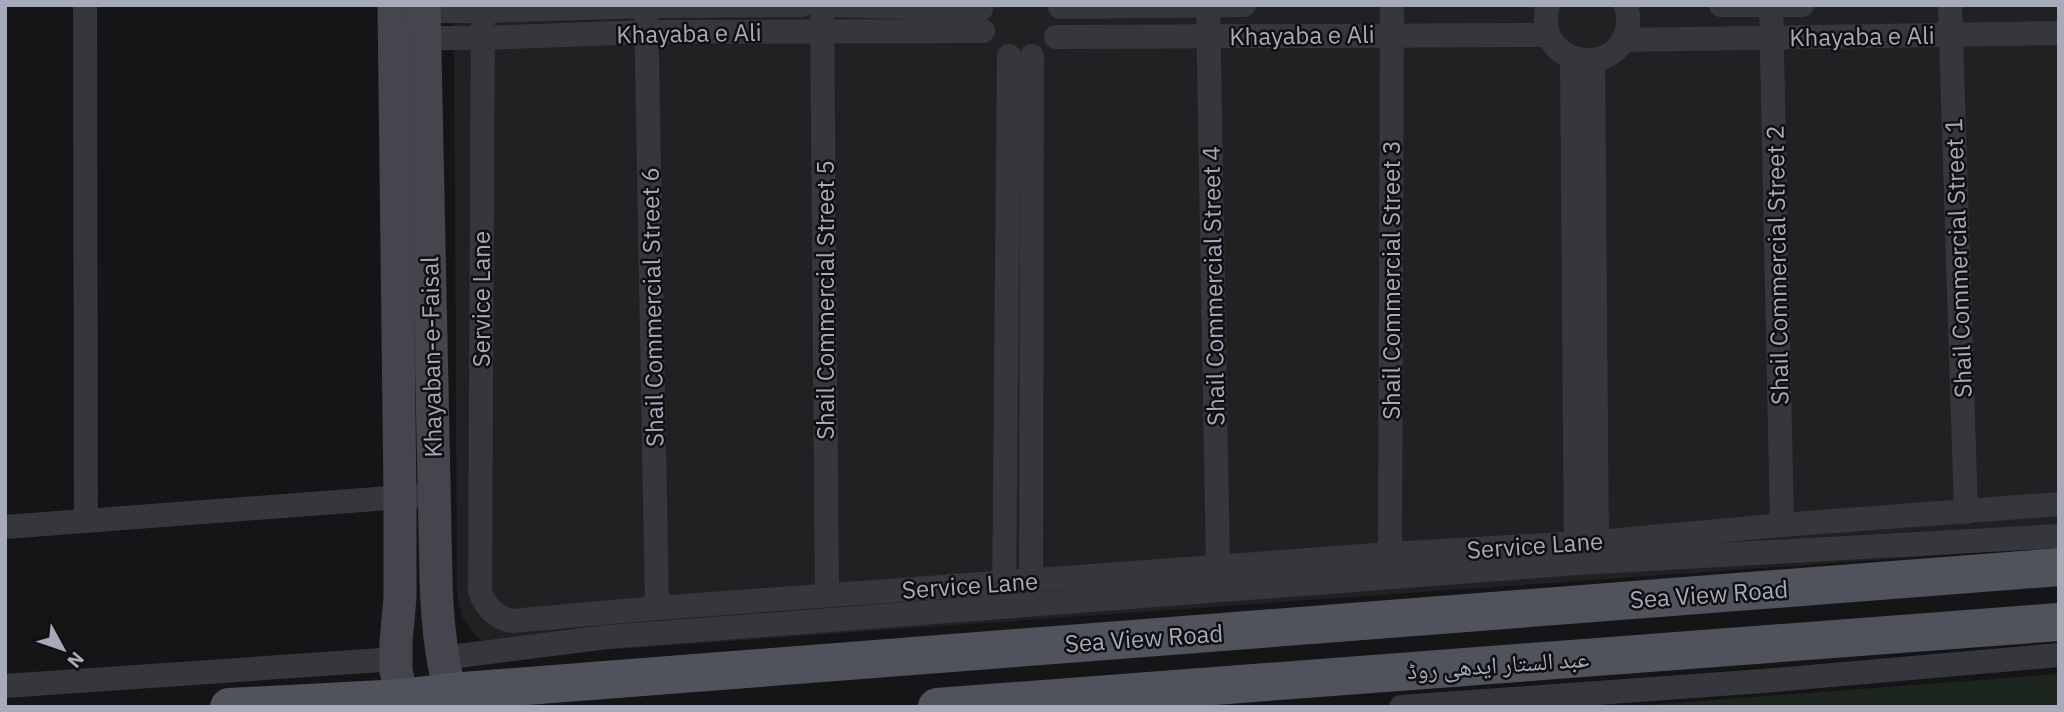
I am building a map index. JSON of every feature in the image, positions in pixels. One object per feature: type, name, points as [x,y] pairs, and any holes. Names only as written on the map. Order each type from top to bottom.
[{"type":"main road","name":"Khayaban-e-Faisal","points":[[409,18],[434,496],[437,620],[449,686]]},
{"type":"main road","name":"Khayaban-e-Faisal","points":[[404,702],[396,671],[396,641],[400,598],[409,18]]},
{"type":"main road","name":"Sea View Road","points":[[229,707],[404,702],[449,686],[2059,567]]},
{"type":"main road","name":"عبد الستار ایدھی روڈ","points":[[937,707],[2059,622]]},
{"type":"street","points":[[85,5],[86,520]]},
{"type":"street","name":"Khayaba e Ali","points":[[409,18],[483,8],[802,5]]},
{"type":"street","points":[[825,5],[982,15],[989,42],[998,50],[1020,56],[1045,49],[1056,37],[1061,22],[1060,6]]},
{"type":"street","name":"Shail Commercial Street 5","points":[[825,5],[822,32],[827,595]]},
{"type":"street","name":"Khayaba e Ali","points":[[1060,6],[1244,5]]},
{"type":"street","name":"Shail Commercial Street 3","points":[[1390,554],[1392,5]]},
{"type":"street","points":[[1548,5],[1544,18],[1548,35],[1557,49],[1582,60],[1610,54],[1623,40],[1628,22],[1626,5]]},
{"type":"street","name":"Khayaba e Ali","points":[[1721,5],[1802,5]]},
{"type":"street","name":"Shail Commercial Street 1","points":[[1951,5],[1966,512]]},
{"type":"street","name":"Shail Commercial Street 6","points":[[646,6],[657,608]]},
{"type":"street","name":"Shail Commercial Street 4","points":[[1208,6],[1218,567]]},
{"type":"street","name":"Shail Commercial Street 2","points":[[1771,6],[1782,525]]},
{"type":"street","name":"Service Lane","points":[[483,8],[480,592],[486,607],[498,617],[511,621],[827,595],[1031,593],[1218,567],[1390,554],[1587,552],[1782,525],[2059,504]]},
{"type":"street","name":"Khayaba e Ali","points":[[409,18],[482,38],[822,32],[982,15]]},
{"type":"street","name":"Khayaba e Ali","points":[[1623,40],[2059,33]]},
{"type":"street","name":"Khayaba e Ali","points":[[1056,37],[1548,35]]},
{"type":"street","points":[[1020,56],[1031,593],[1587,552],[2059,536]]},
{"type":"street","points":[[449,686],[607,637],[1003,595],[1020,56]]},
{"type":"street","points":[[1582,60],[1587,552]]},
{"type":"street","points":[[5,527],[434,496]]},
{"type":"street","points":[[1401,707],[2059,656]]},
{"type":"street","points":[[5,687],[396,659]]},
{"type":"shaded area","points":[[454,5],[2059,5],[2059,547],[519,656],[495,650],[478,638],[463,619],[457,594]]},
{"type":"shaded area","points":[[2059,674],[2059,707],[1622,707]]}]
